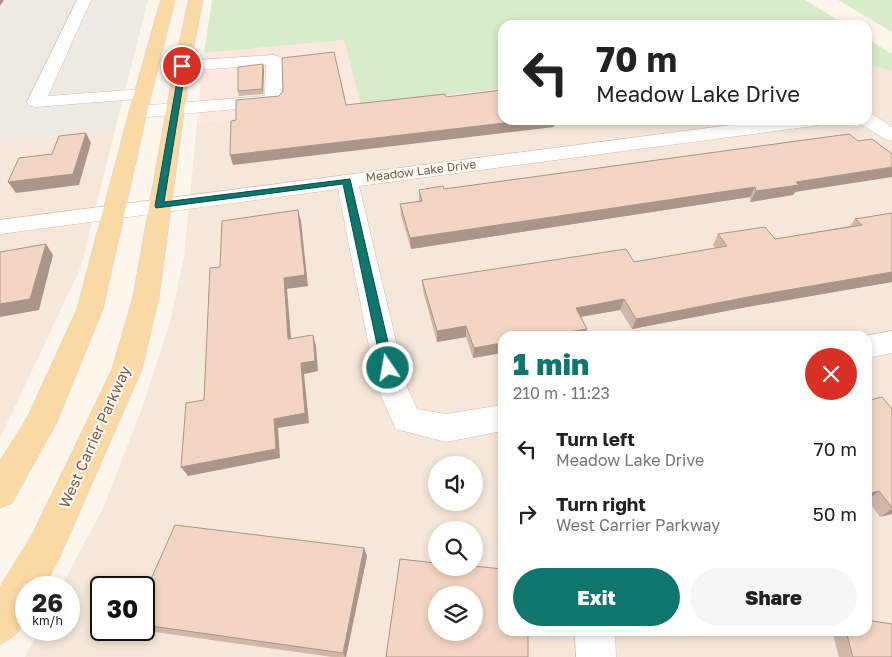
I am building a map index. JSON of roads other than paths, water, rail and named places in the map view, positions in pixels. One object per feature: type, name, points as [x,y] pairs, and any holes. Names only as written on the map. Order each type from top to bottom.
[{"type":"main road","points":[[0,492],[40,424],[90,309],[140,103],[168,0]]},
{"type":"main road","name":"West Carrier Parkway","points":[[0,624],[46,546],[127,369],[146,297],[182,66],[196,0]]},
{"type":"street","points":[[84,0],[36,102],[140,103],[176,109],[274,101],[274,60],[182,66]]},
{"type":"street","points":[[872,123],[892,135]]},
{"type":"street","name":"Meadow Lake Drive","points":[[0,227],[775,125]]},
{"type":"street","points":[[347,181],[392,387],[408,420],[446,428],[498,419]]},
{"type":"street","points":[[872,346],[892,342]]},
{"type":"street","points":[[595,636],[596,657]]}]
